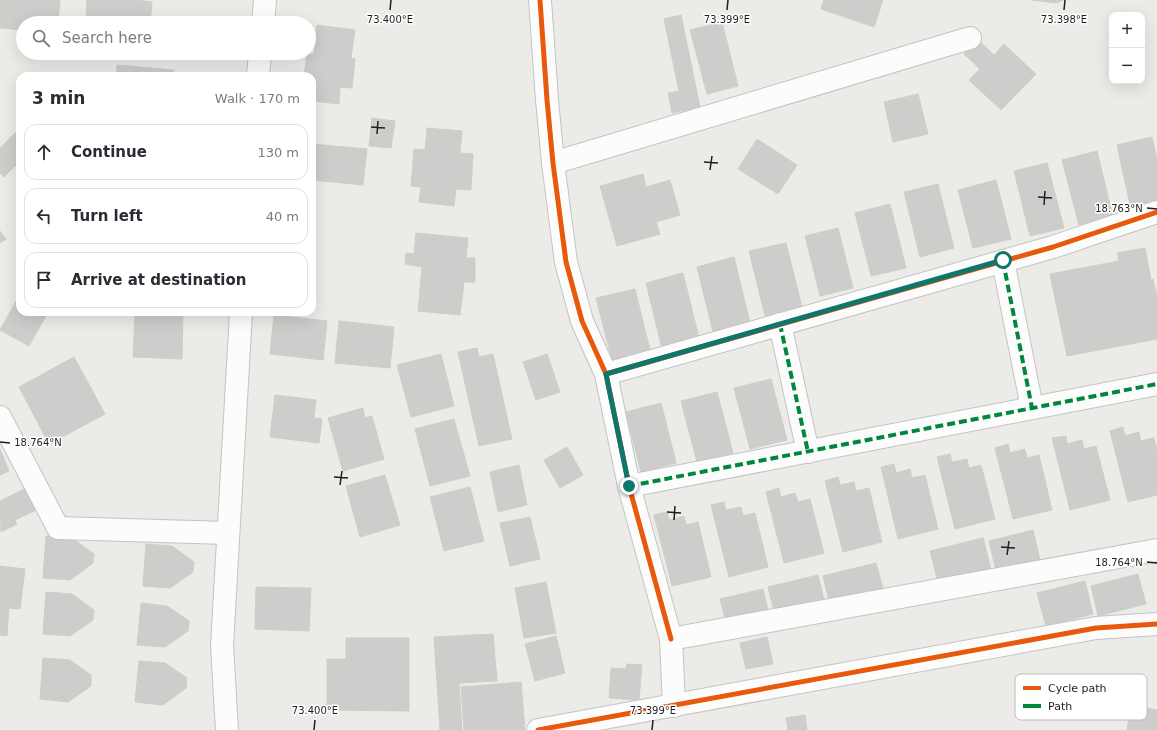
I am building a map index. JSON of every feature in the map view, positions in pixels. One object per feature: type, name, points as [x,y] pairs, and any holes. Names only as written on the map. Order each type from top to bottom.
[{"type":"street","points":[[264,16],[265,0]]},
{"type":"street","points":[[540,0],[553,163],[566,262],[582,321],[606,374],[629,486],[671,639],[674,706]]},
{"type":"street","points":[[553,163],[970,38]]},
{"type":"street","points":[[258,72],[259,60]]},
{"type":"street","points":[[606,374],[1053,247],[1157,212]]},
{"type":"street","points":[[1003,260],[1032,408]]},
{"type":"street","points":[[227,730],[222,646],[241,316]]},
{"type":"street","points":[[780,324],[808,452]]},
{"type":"street","points":[[629,486],[1157,384]]},
{"type":"street","points":[[0,417],[58,528],[228,533]]},
{"type":"street","points":[[671,639],[1157,550]]},
{"type":"street","points":[[538,730],[1096,628],[1157,624]]},
{"type":"building","points":[[0,0],[60,0],[59,16],[16,16],[16,29],[0,28]]},
{"type":"building","points":[[87,0],[136,0],[152,2],[151,16],[86,16]]},
{"type":"building","points":[[824,0],[883,0],[874,27],[821,9]]},
{"type":"building","points":[[1031,0],[1063,0],[1057,3]]},
{"type":"building","points":[[681,15],[700,107],[672,113],[668,93],[679,91],[664,19]]},
{"type":"building","points":[[722,22],[738,86],[707,94],[690,30]]},
{"type":"building","points":[[317,25],[355,30],[351,58],[355,59],[352,88],[340,87],[339,104],[316,101],[316,72],[305,72],[306,60],[316,60]]},
{"type":"building","points":[[978,40],[994,55],[1004,44],[1036,74],[1001,110],[969,80],[980,69],[964,54]]},
{"type":"building","points":[[117,65],[174,70],[174,72],[116,72]]},
{"type":"building","points":[[918,94],[928,134],[893,142],[884,102]]},
{"type":"building","points":[[372,118],[395,121],[391,148],[369,146]]},
{"type":"building","points":[[427,128],[462,131],[460,153],[473,154],[471,190],[456,189],[454,206],[419,202],[421,187],[411,186],[414,149],[425,150]]},
{"type":"building","points":[[16,132],[16,167],[15,166],[4,177],[0,173],[0,148]]},
{"type":"building","points":[[1152,137],[1157,160],[1157,204],[1131,209],[1117,145]]},
{"type":"building","points":[[757,139],[797,165],[778,194],[738,169]]},
{"type":"building","points":[[316,144],[367,149],[363,185],[316,180]]},
{"type":"building","points":[[1097,151],[1113,217],[1079,225],[1062,160]]},
{"type":"building","points":[[1047,163],[1064,228],[1030,236],[1014,171]]},
{"type":"building","points":[[643,174],[646,187],[670,180],[680,215],[656,222],[660,234],[617,246],[600,186]]},
{"type":"building","points":[[996,180],[1011,239],[973,248],[958,190]]},
{"type":"building","points":[[938,184],[954,248],[920,257],[904,192]]},
{"type":"building","points":[[890,204],[906,268],[871,276],[855,213]]},
{"type":"building","points":[[838,228],[853,288],[820,296],[805,236]]},
{"type":"building","points":[[0,231],[6,239],[0,243]]},
{"type":"building","points":[[416,233],[468,238],[466,258],[475,258],[475,282],[464,282],[460,315],[418,311],[422,267],[405,264],[406,253],[414,254]]},
{"type":"building","points":[[786,243],[802,307],[765,316],[749,251]]},
{"type":"building","points":[[1145,248],[1151,280],[1153,279],[1157,297],[1157,339],[1067,356],[1050,274],[1119,261],[1117,253]]},
{"type":"building","points":[[734,257],[750,323],[713,332],[697,267]]},
{"type":"building","points":[[683,273],[699,338],[662,348],[646,283]]},
{"type":"building","points":[[635,289],[650,350],[612,360],[596,298]]},
{"type":"building","points":[[16,301],[16,316],[46,316],[29,346],[0,330]]},
{"type":"building","points":[[135,316],[183,316],[182,359],[133,357]]},
{"type":"building","points":[[274,316],[327,321],[323,360],[270,354]]},
{"type":"building","points":[[339,321],[394,327],[390,368],[335,363]]},
{"type":"building","points":[[477,348],[479,357],[493,354],[512,439],[479,446],[458,352]]},
{"type":"building","points":[[441,354],[454,406],[411,417],[397,365]]},
{"type":"building","points":[[547,354],[560,392],[536,400],[523,362]]},
{"type":"building","points":[[74,357],[105,414],[49,444],[19,387]]},
{"type":"building","points":[[771,379],[787,440],[750,449],[734,388]]},
{"type":"building","points":[[717,392],[733,453],[697,462],[681,401]]},
{"type":"building","points":[[275,395],[316,400],[314,418],[322,419],[319,443],[270,437]]},
{"type":"building","points":[[661,403],[676,463],[641,472],[626,412]]},
{"type":"building","points":[[363,408],[365,418],[372,416],[384,459],[343,471],[328,418]]},
{"type":"building","points":[[454,419],[470,476],[430,486],[415,429]]},
{"type":"building","points":[[1123,427],[1125,436],[1139,432],[1141,441],[1154,438],[1157,450],[1157,495],[1128,502],[1110,431]]},
{"type":"building","points":[[1066,436],[1067,444],[1082,440],[1084,449],[1096,446],[1110,500],[1070,510],[1052,438]]},
{"type":"building","points":[[1008,444],[1010,453],[1025,449],[1027,458],[1039,455],[1052,510],[1013,519],[995,448]]},
{"type":"building","points":[[567,447],[583,475],[560,488],[544,460]]},
{"type":"building","points":[[0,449],[9,471],[0,475]]},
{"type":"building","points":[[950,454],[952,462],[967,459],[969,468],[981,465],[995,519],[955,529],[937,457]]},
{"type":"building","points":[[894,464],[896,473],[910,469],[912,478],[925,475],[938,529],[898,539],[881,467]]},
{"type":"building","points":[[519,465],[527,505],[498,512],[490,472]]},
{"type":"building","points":[[385,475],[400,525],[360,537],[346,486]]},
{"type":"building","points":[[838,477],[840,485],[854,482],[856,491],[869,488],[882,542],[843,552],[825,481]]},
{"type":"building","points":[[470,487],[484,541],[444,551],[430,497]]},
{"type":"building","points":[[26,488],[36,510],[15,520],[17,524],[1,532],[0,501]]},
{"type":"building","points":[[779,488],[781,497],[795,493],[798,502],[810,499],[824,553],[784,563],[766,492]]},
{"type":"building","points":[[724,502],[726,510],[741,507],[743,516],[755,513],[768,567],[729,577],[711,505]]},
{"type":"building","points":[[667,512],[669,520],[684,516],[686,525],[698,522],[711,577],[672,586],[654,515]]},
{"type":"building","points":[[530,517],[540,559],[510,566],[500,523]]},
{"type":"building","points":[[1033,530],[1040,560],[996,571],[989,541]]},
{"type":"building","points":[[46,536],[72,538],[94,554],[93,563],[70,580],[43,578]]},
{"type":"building","points":[[983,538],[991,569],[938,582],[930,551]]},
{"type":"building","points":[[146,544],[172,546],[194,562],[193,572],[170,588],[143,586]]},
{"type":"building","points":[[876,563],[884,592],[830,605],[823,576]]},
{"type":"building","points":[[0,566],[25,569],[20,609],[9,608],[7,636],[0,635]]},
{"type":"building","points":[[1138,574],[1146,604],[1098,616],[1091,586]]},
{"type":"building","points":[[818,575],[825,604],[775,616],[768,587]]},
{"type":"building","points":[[1085,581],[1093,614],[1046,626],[1037,593]]},
{"type":"building","points":[[546,582],[556,633],[524,638],[515,588]]},
{"type":"building","points":[[256,587],[311,588],[309,631],[255,629]]},
{"type":"building","points":[[763,589],[769,615],[727,626],[720,599]]},
{"type":"building","points":[[46,592],[72,594],[94,610],[93,620],[70,636],[43,634]]},
{"type":"building","points":[[141,603],[167,606],[189,621],[188,631],[165,647],[137,645]]},
{"type":"building","points":[[493,634],[497,681],[459,683],[462,730],[440,730],[434,637]]},
{"type":"building","points":[[556,636],[565,673],[535,681],[525,644]]},
{"type":"building","points":[[767,637],[773,664],[746,669],[740,643]]},
{"type":"building","points":[[346,638],[409,638],[409,711],[327,710],[327,659],[346,659]]},
{"type":"building","points":[[43,658],[70,660],[91,675],[91,686],[68,702],[40,699]]},
{"type":"building","points":[[139,661],[165,663],[187,678],[186,688],[163,705],[135,702]]},
{"type":"building","points":[[627,664],[642,665],[639,700],[609,698],[611,668],[626,669]]},
{"type":"building","points":[[521,682],[525,730],[464,730],[461,687]]},
{"type":"building","points":[[1147,708],[1157,710],[1157,730],[1127,730],[1129,720],[1147,720]]},
{"type":"building","points":[[805,715],[807,730],[788,730],[786,718]]},
{"type":"marked path","points":[[1003,261],[1032,408]]},
{"type":"marked path","points":[[780,324],[808,452]]},
{"type":"marked path","points":[[629,486],[1157,384]]},
{"type":"cycle path","points":[[540,0],[553,163],[566,262],[582,321],[606,374],[629,486],[671,639]]},
{"type":"cycle path","points":[[606,374],[1053,247],[1157,212]]},
{"type":"cycle path","points":[[538,730],[1096,628],[1157,624]]},
{"type":"route","points":[[629,486],[606,374],[1003,260]]}]
